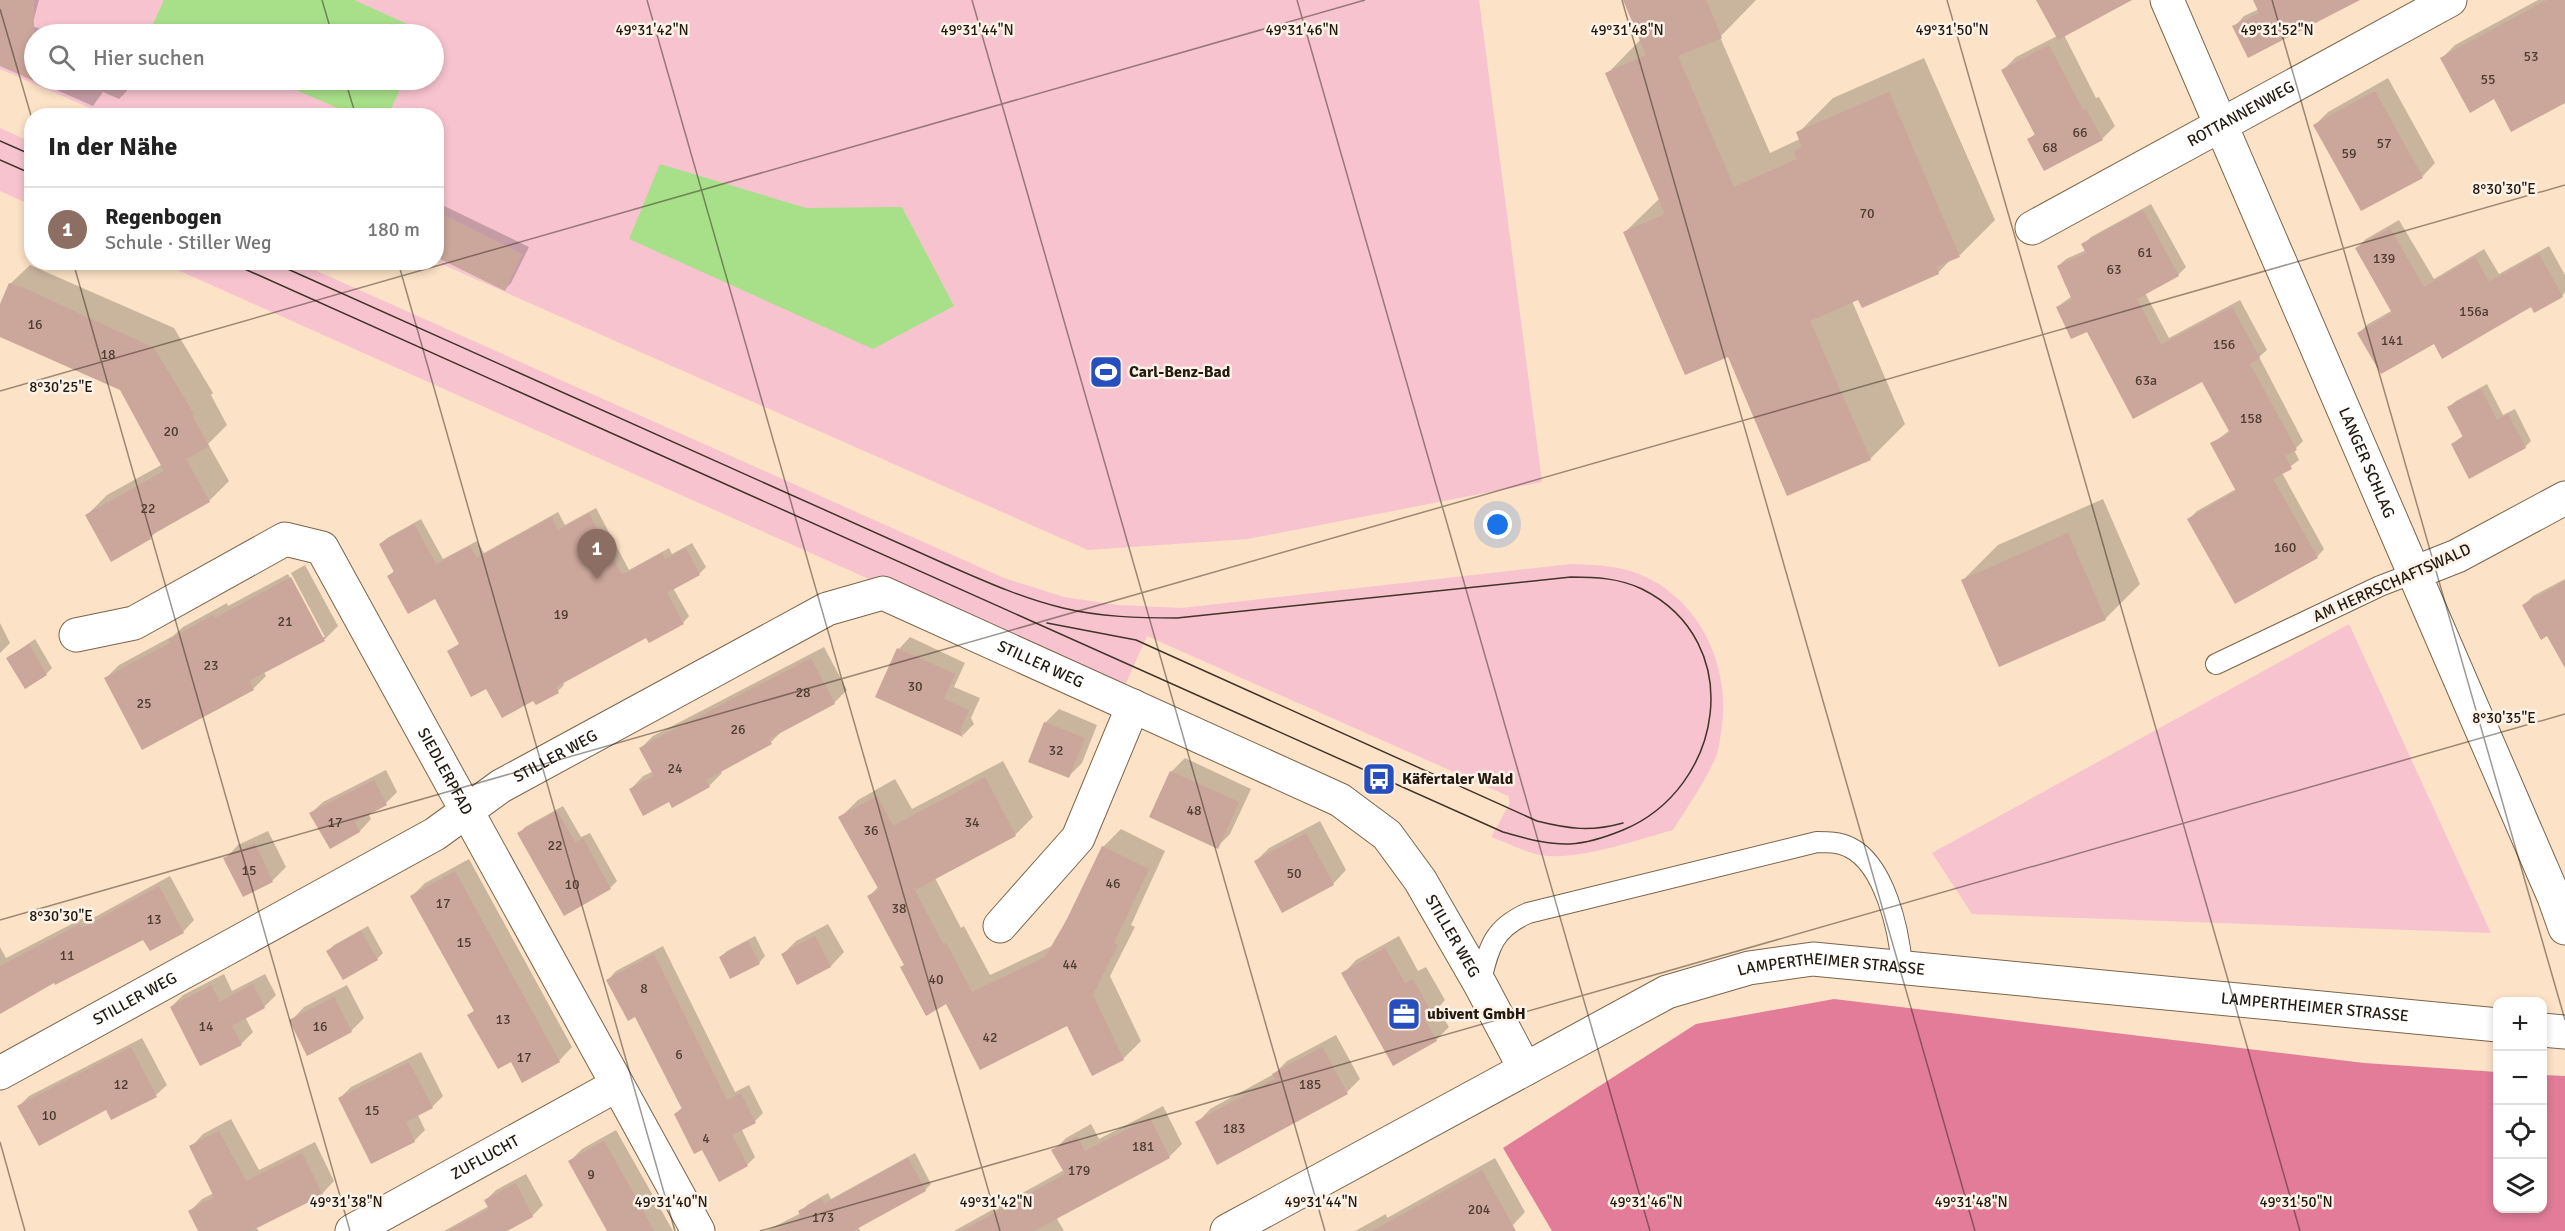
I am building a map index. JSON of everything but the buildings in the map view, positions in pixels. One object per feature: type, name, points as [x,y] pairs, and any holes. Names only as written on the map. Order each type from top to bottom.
[{"type":"street","name":"LANGER SCHLAG","points":[[2167,0],[2554,897],[2565,928]]},
{"type":"street","name":"ROTTANNENWEG","points":[[2032,228],[2450,0]]},
{"type":"street","name":"AM HERRSCHAFTSWALD","points":[[2414,573],[2457,556],[2565,498]]},
{"type":"street","name":"SIEDLERPFAD","points":[[76,635],[134,623],[285,539],[322,548],[698,1231]]},
{"type":"street","name":"STILLER WEG","points":[[0,1073],[435,834],[501,786],[826,609],[883,593],[1340,800],[1387,835],[1419,880],[1480,984],[1525,1069]]},
{"type":"street","points":[[1000,926],[1078,838],[1133,706]]},
{"type":"street","name":"LAMPERTHEIMER STRASSE","points":[[1227,1231],[1667,992],[1749,968],[1813,959],[2493,1025]]},
{"type":"street","points":[[2547,1030],[2565,1032]]},
{"type":"street","name":"ZUFLUCHT","points":[[352,1231],[617,1085]]},
{"type":"lane","name":"AM HERRSCHAFTSWALD","points":[[2216,664],[2380,586],[2414,573]]},
{"type":"lane","points":[[1480,984],[1489,949],[1495,936],[1506,924],[1516,918],[1528,913],[1817,842],[1832,842],[1849,847],[1868,862],[1892,912],[1900,941],[1902,966]]},
{"type":"shaded area","name":"Carl-Benz-Bad","points":[[0,0],[1479,0],[1542,482],[1248,539],[1088,550],[444,265],[444,108],[90,108],[48,90],[444,90],[444,24],[24,24],[24,79],[0,69]]},
{"type":"shaded area","points":[[164,0],[354,0],[407,24],[153,24]]},
{"type":"shaded area","points":[[296,90],[400,90],[392,108],[338,108]]},
{"type":"shaded area","points":[[0,128],[24,139],[24,202],[0,191]]},
{"type":"shaded area","points":[[660,164],[806,208],[902,207],[954,306],[873,349],[629,239]]},
{"type":"shaded area","points":[[178,270],[315,270],[1004,578],[1064,597],[1117,605],[1182,608],[1571,564],[1605,566],[1631,571],[1661,585],[1680,600],[1695,618],[1716,660],[1722,684],[1723,708],[1719,746],[1713,764],[1673,830],[1611,848],[1579,854],[1549,856],[1527,852],[1491,837],[1510,803],[1508,796],[1147,636],[1122,692]]},
{"type":"shaded area","points":[[2349,624],[2491,933],[1972,914],[1932,853]]},
{"type":"shaded area","points":[[1834,999],[2364,1063],[2493,1072],[2493,1213],[2547,1213],[2547,1075],[2565,1076],[2565,1231],[1552,1231],[1503,1148],[1696,1024]]},
{"type":"tram line","points":[[0,141],[24,152]]},
{"type":"tram line","points":[[0,160],[24,170]]},
{"type":"tram line","points":[[247,270],[1503,832],[1544,842],[1570,844],[1597,839],[1623,830],[1657,810],[1683,782],[1701,749],[1710,714],[1709,677],[1698,643],[1676,613],[1642,589],[1625,582],[1571,577],[1177,618],[1120,616],[1063,608],[987,582],[290,270]]},
{"type":"tram line","points":[[1047,623],[1136,640],[1537,821],[1580,828],[1601,828],[1623,823]]},
{"type":"place","name":"Carl-Benz-Bad","points":[[1106,372]]},
{"type":"place","name":"Regenbogen","points":[[597,579]]},
{"type":"place","name":"Käfertaler Wald","points":[[1379,779]]},
{"type":"place","name":"ubivent GmbH","points":[[1404,1014]]}]
